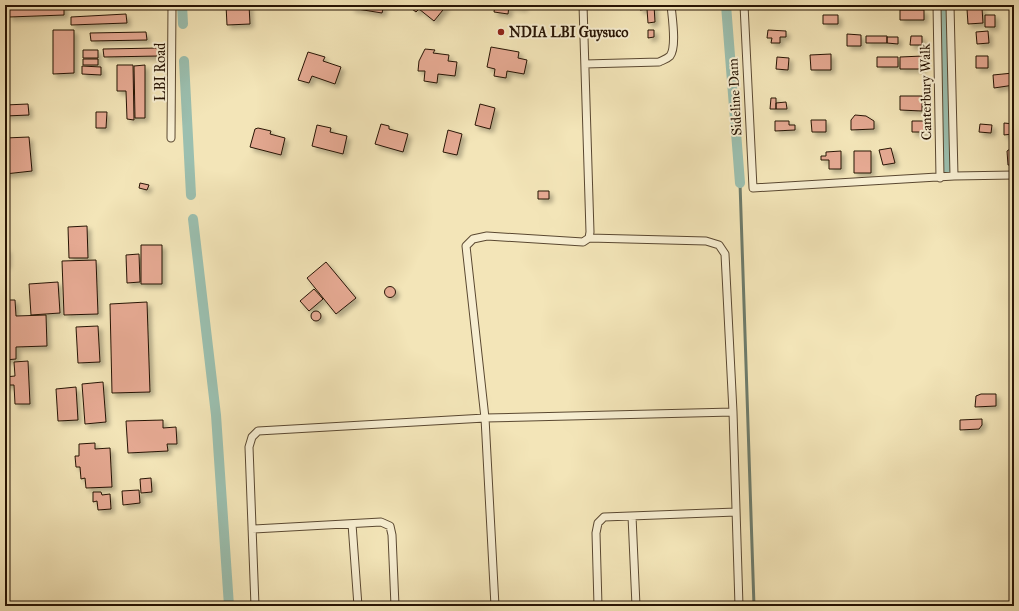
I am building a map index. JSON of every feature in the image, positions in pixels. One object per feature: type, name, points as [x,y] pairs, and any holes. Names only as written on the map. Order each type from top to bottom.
[{"type":"street","name":"LBI Road","points":[[171,138],[172,5]]},
{"type":"street","points":[[583,5],[590,210],[588,238]]},
{"type":"street","points":[[585,64],[659,62],[666,59],[671,54],[673,44],[671,5]]},
{"type":"street","name":"Sideline Dam","points":[[744,5],[755,188],[940,178]]},
{"type":"street","name":"Canterbury Walk","points":[[937,5],[940,178]]},
{"type":"street","points":[[950,5],[954,176]]},
{"type":"street","points":[[940,178],[954,176],[1014,175]]},
{"type":"street","points":[[495,606],[485,418],[466,246],[473,239],[487,236],[582,242],[588,238],[706,241],[719,245],[725,254],[733,412],[739,606]]},
{"type":"street","points":[[255,606],[249,447],[252,436],[258,431],[485,418],[733,412]]},
{"type":"street","points":[[598,606],[596,533],[598,523],[604,517],[736,512]]},
{"type":"street","points":[[632,516],[636,606]]},
{"type":"street","points":[[252,529],[381,522],[390,526],[392,535],[395,606]]},
{"type":"street","points":[[352,524],[358,606]]},
{"type":"building","points":[[8,5],[64,5],[64,15],[9,17]]},
{"type":"building","points":[[226,5],[249,5],[250,24],[227,25]]},
{"type":"building","points":[[352,5],[384,5],[382,13],[351,8]]},
{"type":"building","points":[[416,5],[447,5],[434,21],[419,9],[416,12],[412,9]]},
{"type":"building","points":[[495,5],[524,5],[524,8],[509,6],[508,14],[494,12]]},
{"type":"building","points":[[640,5],[654,5],[655,22],[648,23],[647,9],[640,10]]},
{"type":"building","points":[[982,8],[983,23],[968,24],[967,9]]},
{"type":"building","points":[[900,10],[924,10],[924,20],[900,20]]},
{"type":"building","points":[[126,14],[127,23],[71,25],[71,17]]},
{"type":"building","points":[[823,15],[838,15],[838,24],[823,24]]},
{"type":"building","points":[[985,15],[995,15],[995,27],[985,27]]},
{"type":"building","points":[[53,30],[74,30],[74,73],[53,74]]},
{"type":"building","points":[[648,30],[654,30],[654,37],[648,38]]},
{"type":"building","points":[[768,30],[786,31],[786,37],[780,37],[780,43],[771,43],[772,38],[767,38]]},
{"type":"building","points":[[988,31],[989,43],[977,44],[976,32]]},
{"type":"building","points":[[146,32],[147,40],[91,41],[90,33]]},
{"type":"building","points":[[847,34],[861,35],[861,46],[847,46]]},
{"type":"building","points":[[866,36],[887,36],[887,43],[866,43]]},
{"type":"building","points":[[911,36],[922,36],[922,45],[910,45]]},
{"type":"building","points":[[887,37],[898,37],[898,44],[887,43]]},
{"type":"building","points":[[491,47],[519,52],[518,58],[527,60],[524,74],[507,71],[506,78],[494,76],[495,69],[487,67]]},
{"type":"building","points":[[159,48],[159,56],[104,57],[103,49]]},
{"type":"building","points":[[425,49],[435,50],[433,53],[449,55],[448,61],[457,62],[455,76],[438,74],[437,83],[424,81],[425,71],[418,71],[419,61]]},
{"type":"building","points":[[83,50],[98,50],[98,58],[83,58]]},
{"type":"building","points":[[308,52],[325,57],[323,61],[341,67],[335,84],[312,76],[309,83],[298,80]]},
{"type":"building","points":[[831,54],[831,70],[811,70],[810,55]]},
{"type":"building","points":[[923,56],[923,69],[900,69],[900,57]]},
{"type":"building","points":[[976,56],[988,56],[988,68],[976,68]]},
{"type":"building","points":[[777,57],[789,58],[788,70],[776,69]]},
{"type":"building","points":[[877,57],[898,57],[898,67],[877,67]]},
{"type":"building","points":[[83,59],[98,59],[98,65],[83,65]]},
{"type":"building","points":[[117,65],[133,65],[134,120],[127,119],[126,91],[117,91]]},
{"type":"building","points":[[145,65],[145,118],[135,118],[134,66]]},
{"type":"building","points":[[82,66],[101,67],[101,75],[82,74]]},
{"type":"building","points":[[1013,73],[1014,85],[994,88],[993,75]]},
{"type":"building","points":[[900,96],[922,96],[922,111],[900,110]]},
{"type":"building","points":[[771,98],[776,98],[776,109],[770,109]]},
{"type":"building","points":[[786,102],[787,109],[776,109],[776,103]]},
{"type":"building","points":[[28,104],[29,115],[5,116],[5,105]]},
{"type":"building","points":[[480,104],[495,108],[490,129],[475,125]]},
{"type":"building","points":[[96,112],[107,112],[106,128],[96,128]]},
{"type":"building","points":[[855,115],[866,116],[874,121],[874,129],[851,130],[851,120]]},
{"type":"building","points":[[811,120],[826,120],[826,132],[812,132]]},
{"type":"building","points":[[775,121],[789,121],[789,125],[795,125],[795,130],[775,131]]},
{"type":"building","points":[[912,121],[926,121],[926,132],[912,132]]},
{"type":"building","points":[[1004,123],[1014,124],[1014,137],[1012,134],[1004,135]]},
{"type":"building","points":[[381,124],[389,126],[389,129],[408,134],[403,152],[375,144]]},
{"type":"building","points":[[980,124],[992,125],[991,133],[979,132]]},
{"type":"building","points":[[317,125],[331,128],[330,132],[347,136],[343,154],[312,146]]},
{"type":"building","points":[[258,128],[271,131],[270,134],[285,138],[281,155],[250,147],[255,129]]},
{"type":"building","points":[[448,130],[462,134],[457,155],[443,152]]},
{"type":"building","points":[[29,137],[32,171],[5,174],[5,138]]},
{"type":"building","points":[[1013,147],[1014,165],[1008,165],[1007,151]]},
{"type":"building","points":[[891,148],[895,163],[883,165],[879,150]]},
{"type":"building","points":[[841,151],[841,169],[829,169],[829,160],[821,160],[821,156],[826,156],[826,152]]},
{"type":"building","points":[[854,151],[871,151],[871,173],[854,173]]},
{"type":"building","points":[[140,183],[149,185],[147,190],[139,188]]},
{"type":"building","points":[[538,191],[549,191],[549,199],[538,199]]},
{"type":"building","points":[[87,226],[88,258],[69,258],[68,227]]},
{"type":"building","points":[[141,245],[162,245],[162,284],[141,284]]},
{"type":"building","points":[[5,249],[7,249],[7,265],[5,265]]},
{"type":"building","points":[[139,254],[140,282],[127,283],[126,255]]},
{"type":"building","points":[[96,260],[98,314],[64,315],[62,261]]},
{"type":"building","points":[[326,262],[356,298],[336,314],[307,278]]},
{"type":"building","points":[[58,282],[60,313],[31,315],[29,284]]},
{"type":"building","points":[[390,286],[394,288],[396,292],[394,296],[390,298],[386,296],[384,292],[386,288]]},
{"type":"building","points":[[314,289],[323,299],[309,311],[300,301]]},
{"type":"building","points":[[5,300],[15,300],[16,316],[46,315],[47,346],[16,347],[16,359],[5,360]]},
{"type":"building","points":[[147,302],[150,392],[112,393],[110,304]]},
{"type":"building","points":[[316,311],[321,316],[316,321],[311,316]]},
{"type":"building","points":[[98,326],[100,362],[78,363],[76,327]]},
{"type":"building","points":[[28,361],[30,404],[15,404],[14,385],[5,385],[5,377],[15,376],[14,362]]},
{"type":"building","points":[[103,382],[106,422],[85,424],[82,384]]},
{"type":"building","points":[[76,387],[78,420],[58,421],[56,389]]},
{"type":"building","points":[[981,394],[996,394],[996,406],[975,407],[976,396]]},
{"type":"building","points":[[982,419],[982,425],[979,429],[960,430],[960,420]]},
{"type":"building","points":[[163,420],[163,428],[176,427],[177,444],[167,444],[168,451],[128,453],[126,421]]},
{"type":"building","points":[[95,443],[95,449],[110,448],[112,487],[86,488],[85,478],[81,479],[80,467],[76,467],[75,456],[79,456],[79,444]]},
{"type":"building","points":[[151,478],[152,492],[141,493],[140,479]]},
{"type":"building","points":[[139,490],[140,503],[123,505],[122,491]]},
{"type":"building","points":[[93,492],[101,492],[102,495],[110,494],[111,509],[98,510],[97,501],[93,502]]},
{"type":"waterway","points":[[182,5],[183,24]]},
{"type":"waterway","points":[[726,5],[740,183]]},
{"type":"waterway","points":[[942,5],[946,175]]},
{"type":"waterway","points":[[184,61],[191,195]]},
{"type":"waterway","points":[[740,183],[754,606]]},
{"type":"waterway","points":[[193,219],[216,415],[229,606]]},
{"type":"place","name":"NDIA LBI Guysuco","points":[[501,32]]}]
